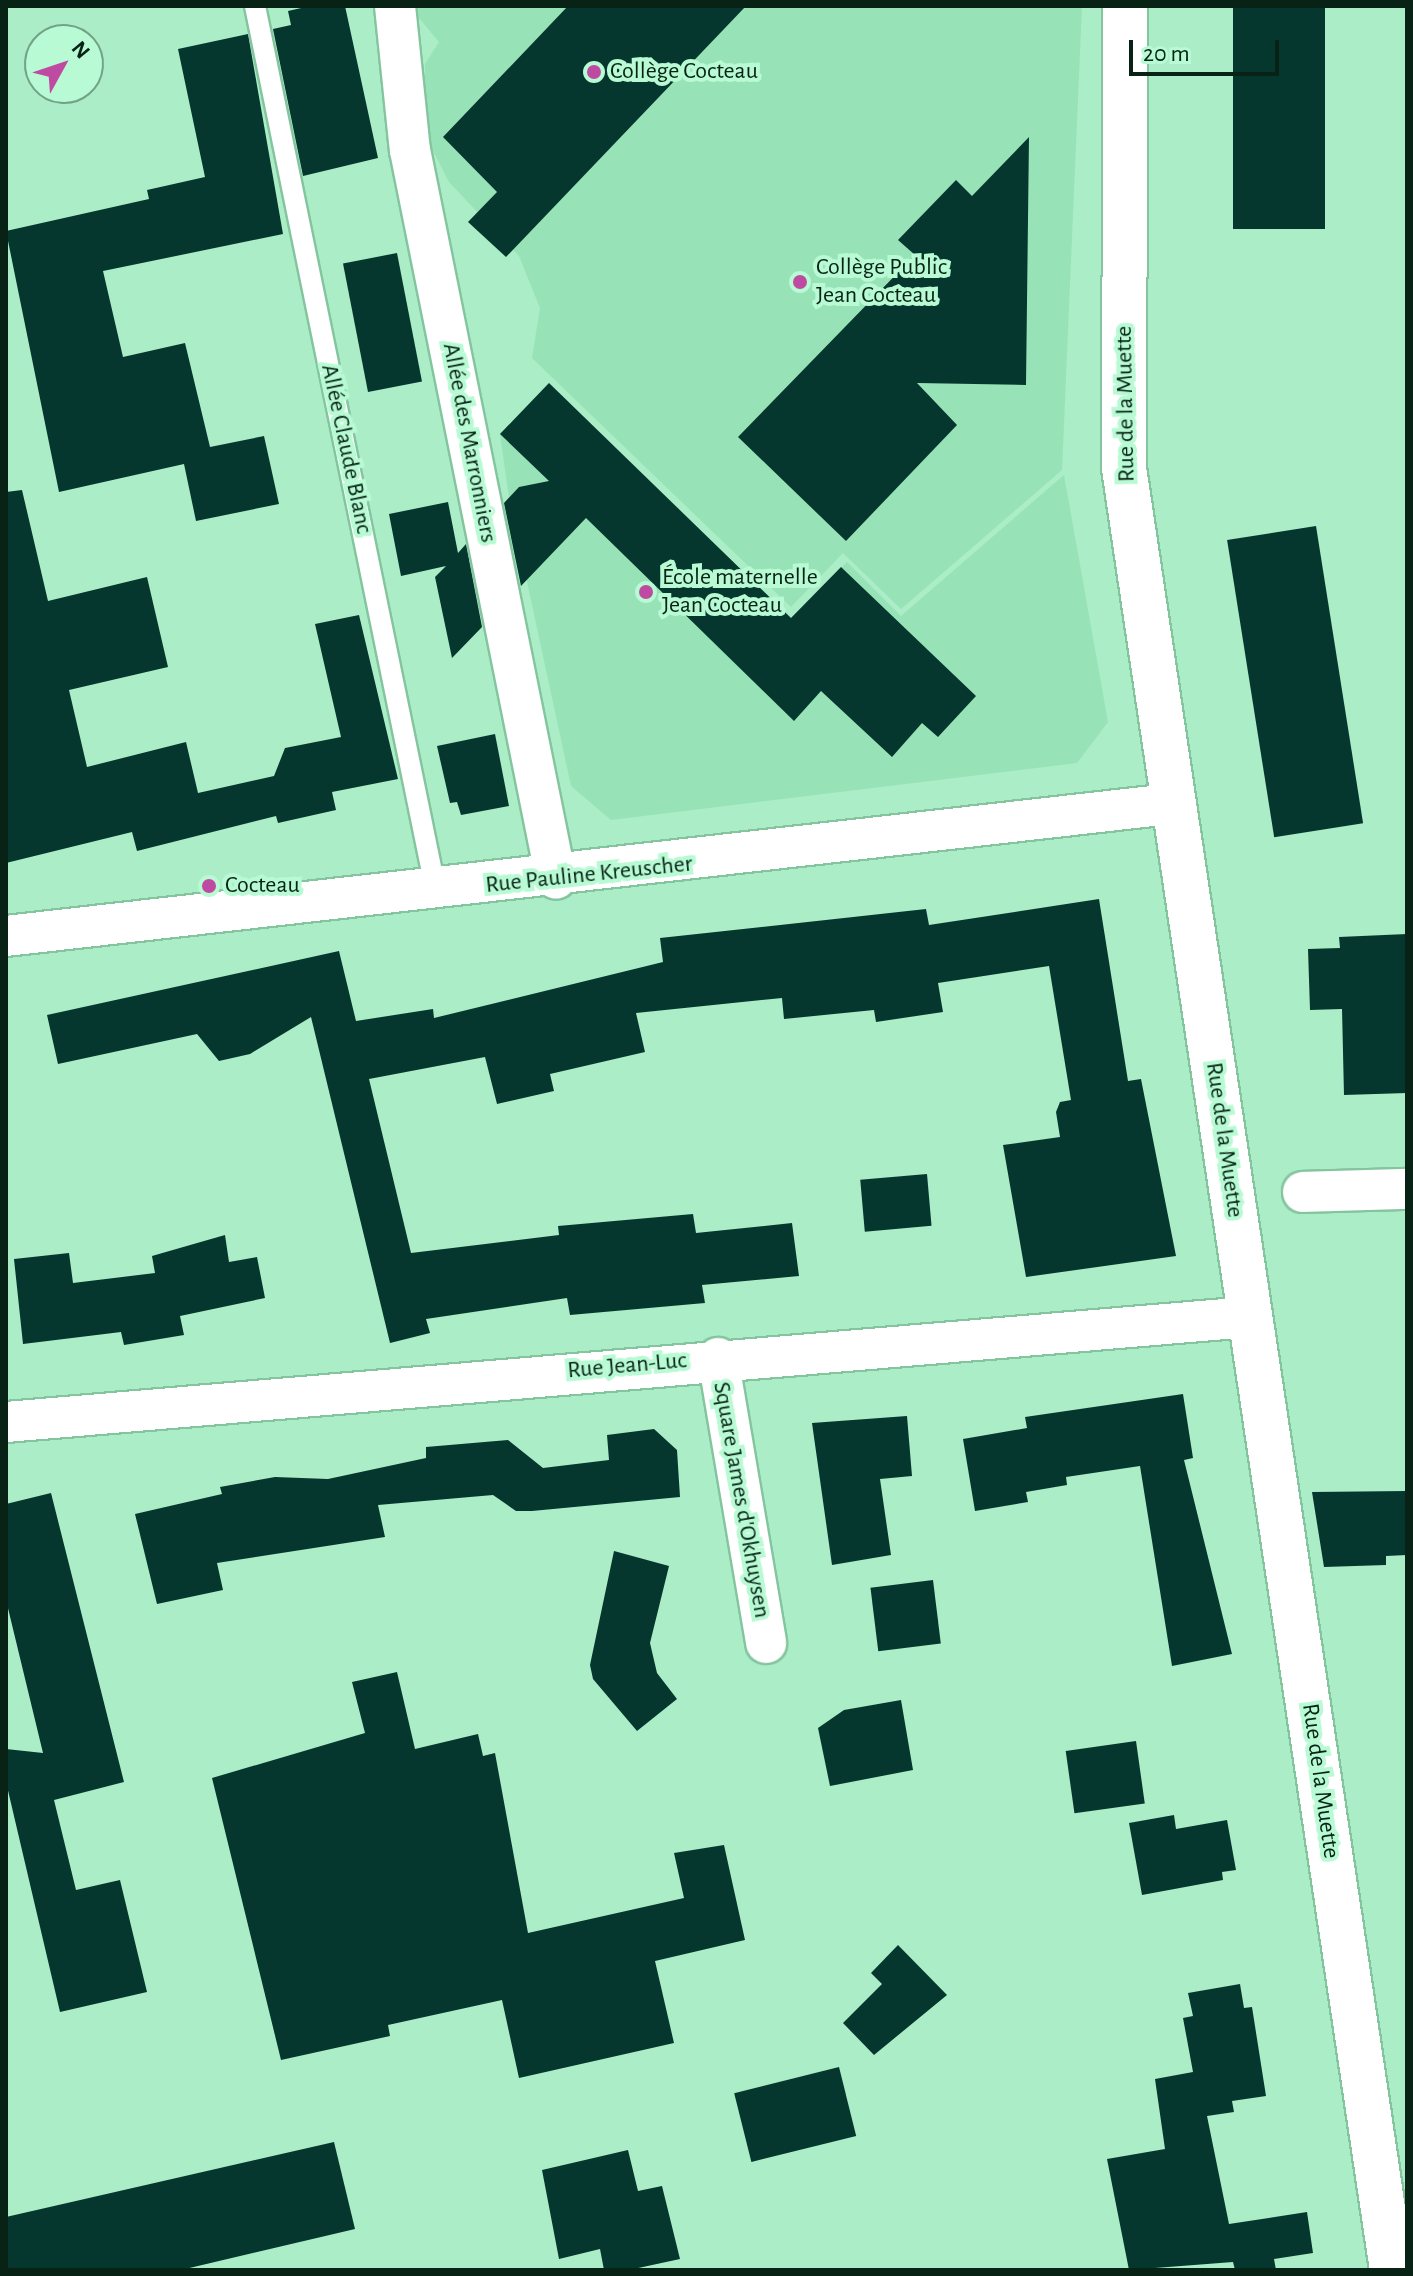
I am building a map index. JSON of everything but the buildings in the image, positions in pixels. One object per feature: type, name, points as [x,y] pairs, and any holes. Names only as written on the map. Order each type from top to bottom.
[{"type":"street","name":"Allée des Marronniers","points":[[395,6],[410,150],[556,879]]},
{"type":"street","name":"Rue de la Muette","points":[[1125,6],[1124,468],[1170,804],[1392,2270]]},
{"type":"street","name":"Rue Pauline Kreuscher","points":[[6,936],[556,879],[1170,804]]},
{"type":"street","points":[[1303,1192],[1407,1189]]},
{"type":"street","name":"Rue Jean-Luc","points":[[6,1422],[718,1358],[1249,1317]]},
{"type":"street","name":"Square James d'Okhuysen","points":[[718,1358],[766,1643]]},
{"type":"lane","name":"Allée Claude Blanc","points":[[255,6],[436,892]]},
{"type":"shaded area","name":"Collège Public Jean Cocteau","points":[[409,6],[1082,6],[1062,470],[901,609],[843,553],[791,607],[532,358],[540,308],[519,256],[449,182],[425,135],[425,64],[439,42]]},
{"type":"shaded area","name":"École maternelle Jean Cocteau","points":[[549,383],[791,618],[847,562],[901,616],[1064,475],[1108,722],[1077,763],[611,820],[571,786],[509,498],[500,434]]},
{"type":"place","name":"Collège Cocteau","points":[[594,72]]},
{"type":"place","name":"Collège Public Jean Cocteau","points":[[800,282]]},
{"type":"place","name":"École maternelle Jean Cocteau","points":[[646,592]]},
{"type":"place","name":"Cocteau","points":[[209,886]]}]
